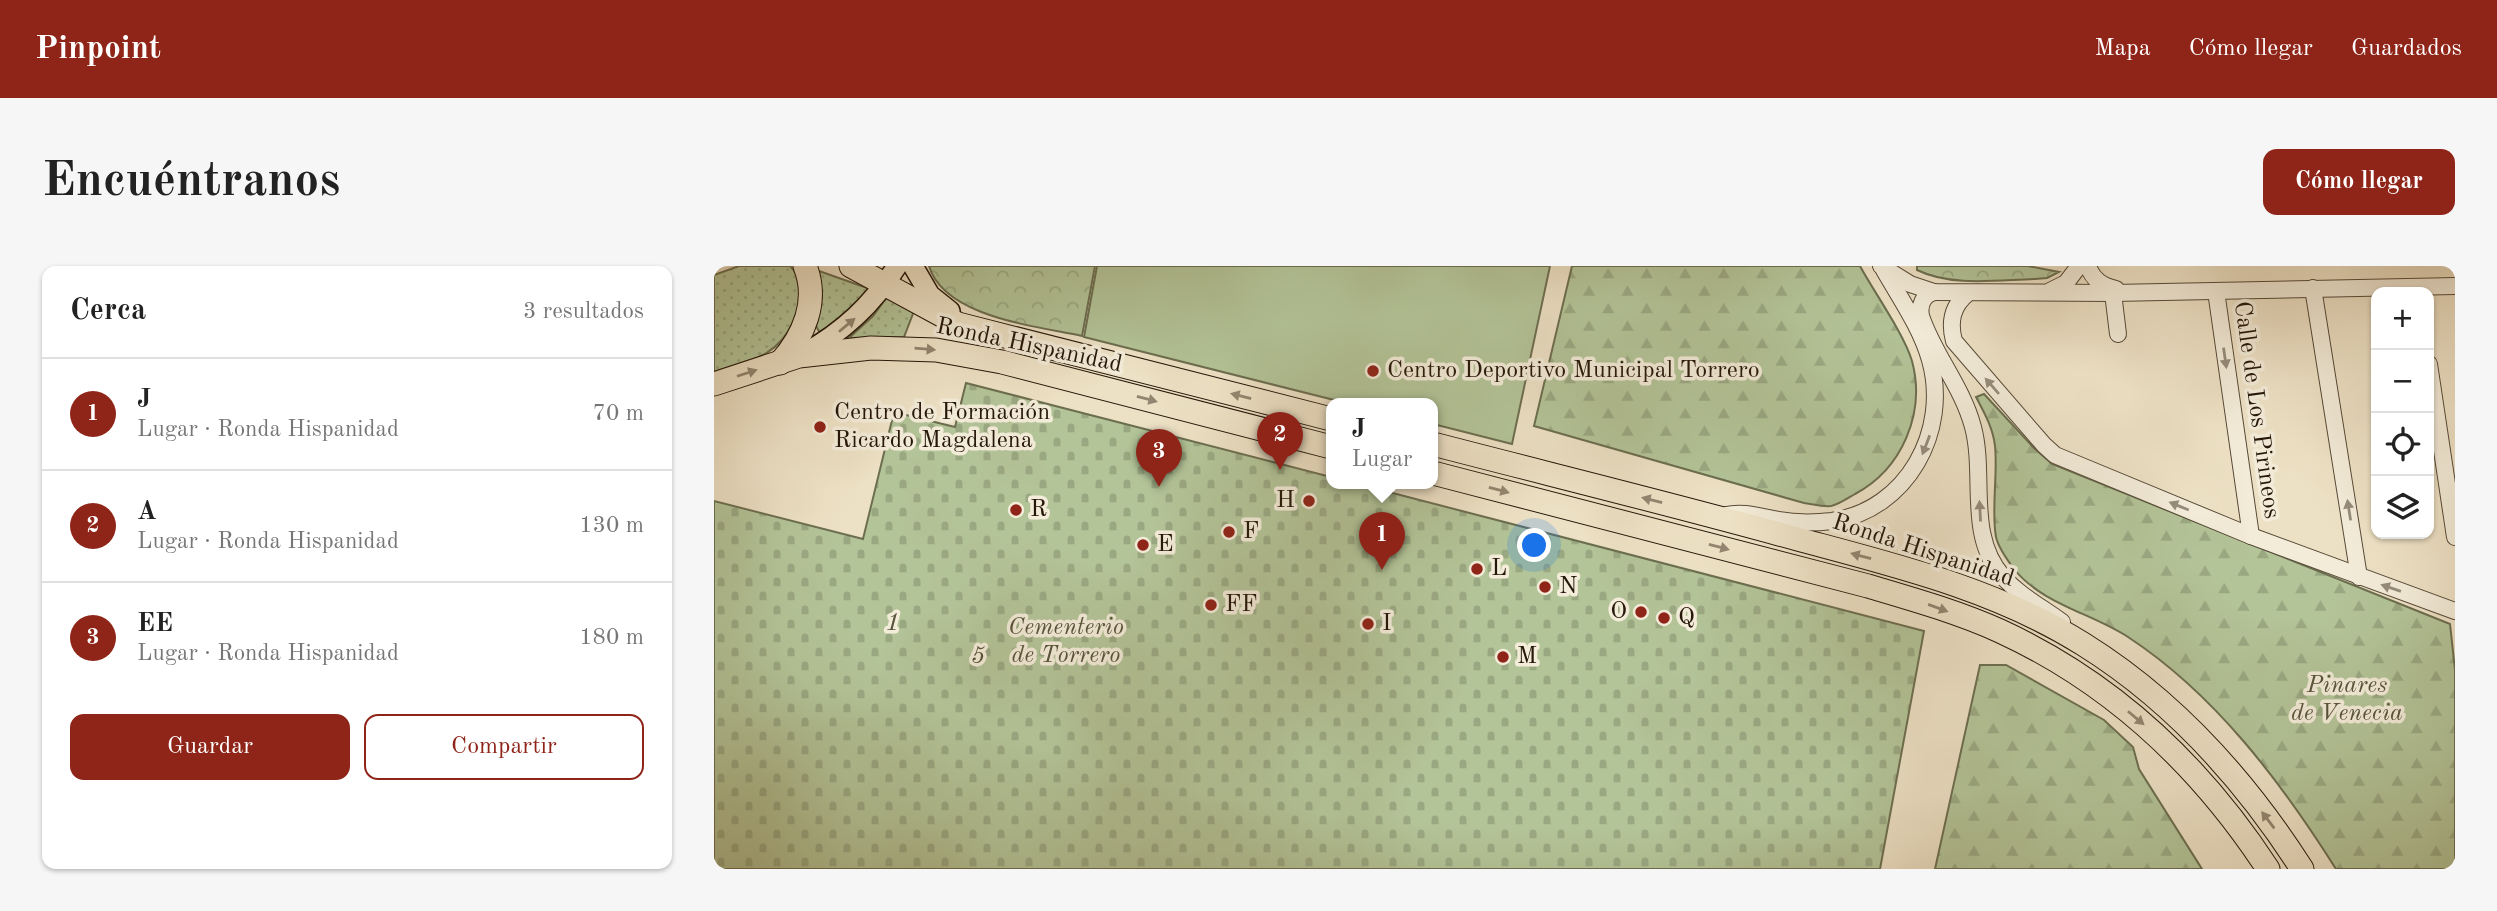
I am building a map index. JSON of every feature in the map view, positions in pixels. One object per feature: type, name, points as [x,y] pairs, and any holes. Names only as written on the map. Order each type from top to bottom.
[{"type":"highway","points":[[790,359],[807,317],[812,292],[805,266]]},
{"type":"highway","name":"Ronda Hispanidad","points":[[851,266],[891,275],[947,319],[977,330],[1326,418]]},
{"type":"highway","name":"Ronda Hispanidad","points":[[714,384],[790,359],[890,347],[1002,362],[1326,446]]},
{"type":"highway","name":"Ronda Hispanidad","points":[[1438,445],[1718,517],[1946,581],[2022,612],[2083,644],[2116,667],[2190,728],[2232,773],[2284,840],[2302,869]]},
{"type":"highway","name":"Ronda Hispanidad","points":[[1438,474],[1868,586],[1927,603],[1999,630],[2051,657],[2095,685],[2137,718],[2211,790],[2237,823],[2267,869]]},
{"type":"main road","points":[[913,266],[923,286],[935,300],[977,330]]},
{"type":"main road","points":[[790,359],[825,342],[851,322],[870,304],[891,275]]},
{"type":"street","points":[[2037,293],[2066,283],[2079,266]]},
{"type":"street","points":[[2088,266],[2091,275],[2100,283],[2113,289],[2133,292]]},
{"type":"street","points":[[1882,267],[1910,284],[1934,292],[2113,293],[2371,289]]},
{"type":"street","points":[[1718,517],[1741,513],[1790,522],[1843,519],[1877,505],[1903,482],[1916,466],[1933,424],[1933,373],[1921,337],[1882,267]]},
{"type":"street","points":[[2434,288],[2455,286]]},
{"type":"street","points":[[2313,288],[2359,578]]},
{"type":"street","name":"Calle de Los Pirineos","points":[[2216,291],[2250,536]]},
{"type":"street","points":[[1934,292],[1922,302],[1921,316],[1961,393],[1973,428],[1979,471],[1980,520],[1987,552],[2001,575],[2017,591],[2067,626],[2083,644]]},
{"type":"street","points":[[1968,293],[1956,305],[1952,317],[1954,341],[2049,450],[2066,460],[2250,536],[2455,611]]},
{"type":"street","points":[[2113,293],[2118,334]]},
{"type":"street","points":[[2434,397],[2455,537]]},
{"type":"green space","points":[[739,266],[790,266],[799,284],[799,306],[787,334],[770,351],[714,373],[714,275]]},
{"type":"green space","points":[[929,266],[1095,266],[1082,336],[1017,323],[972,308],[953,297],[938,283]]},
{"type":"green space","name":"Centro Deportivo Municipal Torrero","points":[[1097,266],[1550,266],[1512,444],[1438,425],[1438,398],[1326,398],[1084,337]]},
{"type":"green space","points":[[1572,266],[1860,266],[1896,326],[1912,361],[1916,400],[1913,419],[1897,455],[1872,483],[1840,503],[1824,506],[1804,503],[1534,426]]},
{"type":"green space","points":[[1917,266],[2028,266],[2059,272],[2047,278],[1960,281],[1931,275],[1917,270]]},
{"type":"green space","points":[[819,271],[870,289],[839,321],[820,333],[816,326],[822,297]]},
{"type":"green space","points":[[887,297],[914,311],[904,337],[849,338],[873,316]]},
{"type":"green space","name":"Cementerio de Torrero","points":[[966,383],[1326,476],[1326,489],[1377,489],[1924,631],[1880,869],[714,869],[714,501],[863,539],[894,412],[955,427]]},
{"type":"green space","name":"Pinares de Venecia","points":[[1984,394],[2052,464],[2450,624],[2455,670],[2455,869],[2336,869],[2269,772],[2218,713],[2189,685],[2128,637],[2053,600],[2025,581],[2009,562],[1996,537],[1994,439],[1976,397]]},
{"type":"green space","points":[[1980,665],[2006,665],[2104,720],[2133,747],[2139,769],[2202,869],[1935,869]]},
{"type":"place","name":"Centro Deportivo Municipal Torrero","points":[[1373,371]]},
{"type":"place","name":"Centro de Formación Ricardo Magdalena","points":[[820,427]]},
{"type":"place","name":"A","points":[[1280,470]]},
{"type":"place","name":"EE","points":[[1159,487]]},
{"type":"place","name":"H","points":[[1309,501]]},
{"type":"place","name":"R","points":[[1016,510]]},
{"type":"place","name":"F","points":[[1229,532]]},
{"type":"place","name":"E","points":[[1143,545]]},
{"type":"place","name":"L","points":[[1477,569]]},
{"type":"place","name":"J","points":[[1382,570]]},
{"type":"place","name":"N","points":[[1545,587]]},
{"type":"place","name":"FF","points":[[1211,605]]},
{"type":"place","name":"O","points":[[1641,612]]},
{"type":"place","name":"Q","points":[[1664,618]]},
{"type":"place","name":"I","points":[[1368,624]]},
{"type":"place","name":"M","points":[[1503,657]]},
{"type":"park label","name":"1","points":[[893,624]]},
{"type":"park label","name":"5","points":[[978,657]]}]
